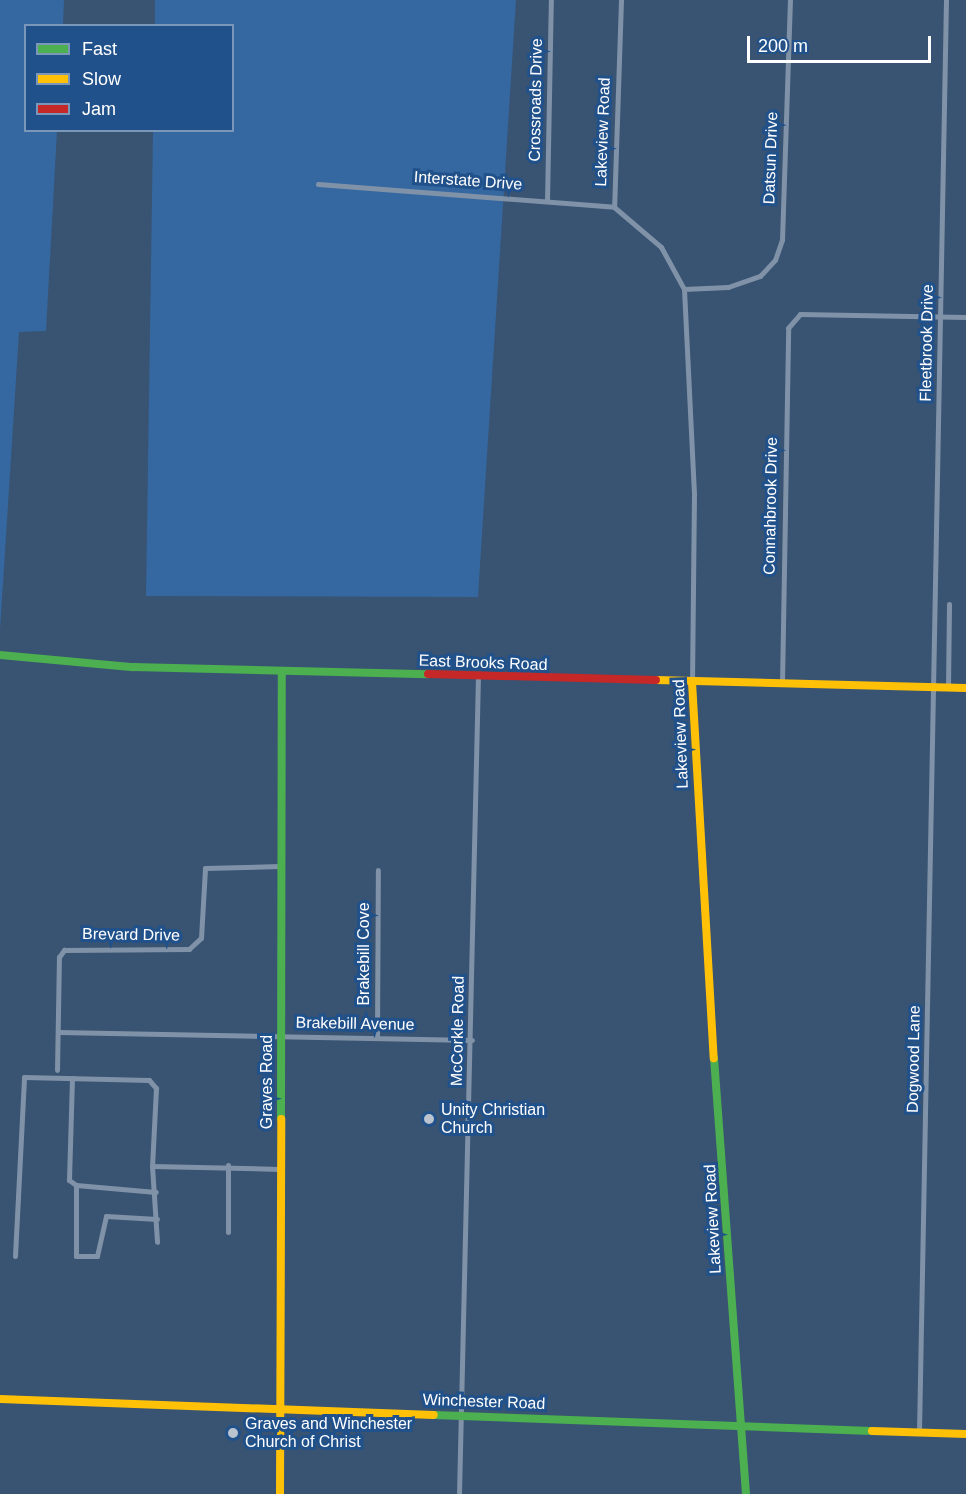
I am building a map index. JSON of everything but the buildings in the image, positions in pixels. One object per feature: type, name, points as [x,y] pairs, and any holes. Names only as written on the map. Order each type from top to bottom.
[{"type":"main road","name":"East Brooks Road","points":[[0,655],[134,667],[966,688]]},
{"type":"main road","name":"Graves Road","points":[[280,1494],[282,670]]},
{"type":"main road","name":"Lakeview Road","points":[[692,682],[728,1218],[730,1331],[746,1494]]},
{"type":"main road","name":"Winchester Road","points":[[0,1399],[966,1434]]},
{"type":"street","name":"Crossroads Drive","points":[[547,201],[552,0]]},
{"type":"street","name":"Lakeview Road","points":[[621,0],[614,207],[661,247],[684,290],[694,493],[692,682]]},
{"type":"street","name":"Datsun Drive","points":[[684,290],[729,287],[760,276],[775,260],[782,240],[790,0]]},
{"type":"street","name":"Fleetbrook Drive","points":[[935,687],[946,0]]},
{"type":"street","name":"Interstate Drive","points":[[318,184],[614,207]]},
{"type":"street","name":"Connahbrook Drive","points":[[782,684],[788,328],[800,314],[941,317]]},
{"type":"street","points":[[941,317],[966,317]]},
{"type":"street","points":[[948,687],[949,604]]},
{"type":"street","points":[[935,665],[948,665]]},
{"type":"street","name":"McCorkle Road","points":[[459,1494],[472,1040],[478,676]]},
{"type":"street","name":"Dogwood Lane","points":[[919,1432],[935,687]]},
{"type":"street","name":"Brevard Drive","points":[[57,1070],[59,957],[64,950],[197,946],[205,868],[281,866]]},
{"type":"street","name":"Brakebill Cove","points":[[377,1038],[378,870]]},
{"type":"street","name":"Brakebill Avenue","points":[[58,1032],[472,1040]]},
{"type":"street","points":[[15,1256],[20,1084],[24,1077],[149,1080],[156,1088],[152,1166],[156,1192],[157,1242]]},
{"type":"street","points":[[72,1078],[69,1180],[76,1185],[156,1192]]},
{"type":"street","points":[[228,1165],[228,1232]]},
{"type":"street","points":[[152,1166],[228,1165],[280,1169]]},
{"type":"street","points":[[76,1185],[76,1256],[97,1256],[106,1216],[157,1219]]},
{"type":"shaded area","points":[[0,0],[64,0],[63,24],[24,24],[24,132],[57,132],[46,331],[19,332],[0,630]]},
{"type":"shaded area","points":[[155,0],[516,0],[478,597],[146,596],[153,132],[234,132],[234,24],[155,24]]},
{"type":"traffic: fast","points":[[0,655],[133,667],[428,674]]},
{"type":"traffic: fast","points":[[281,1119],[282,671]]},
{"type":"traffic: fast","points":[[714,1058],[746,1494]]},
{"type":"traffic: fast","points":[[434,1415],[872,1431]]},
{"type":"traffic: slow","points":[[656,680],[966,688]]},
{"type":"traffic: slow","points":[[692,682],[714,1058]]},
{"type":"traffic: slow","points":[[280,1494],[281,1119]]},
{"type":"traffic: slow","points":[[0,1399],[434,1415]]},
{"type":"traffic: slow","points":[[872,1431],[966,1434]]},
{"type":"traffic: jam","points":[[428,674],[656,680]]},
{"type":"place","name":"Unity Christian Church","points":[[429,1119]]},
{"type":"place","name":"Graves and Winchester Church of Christ","points":[[233,1433]]}]
